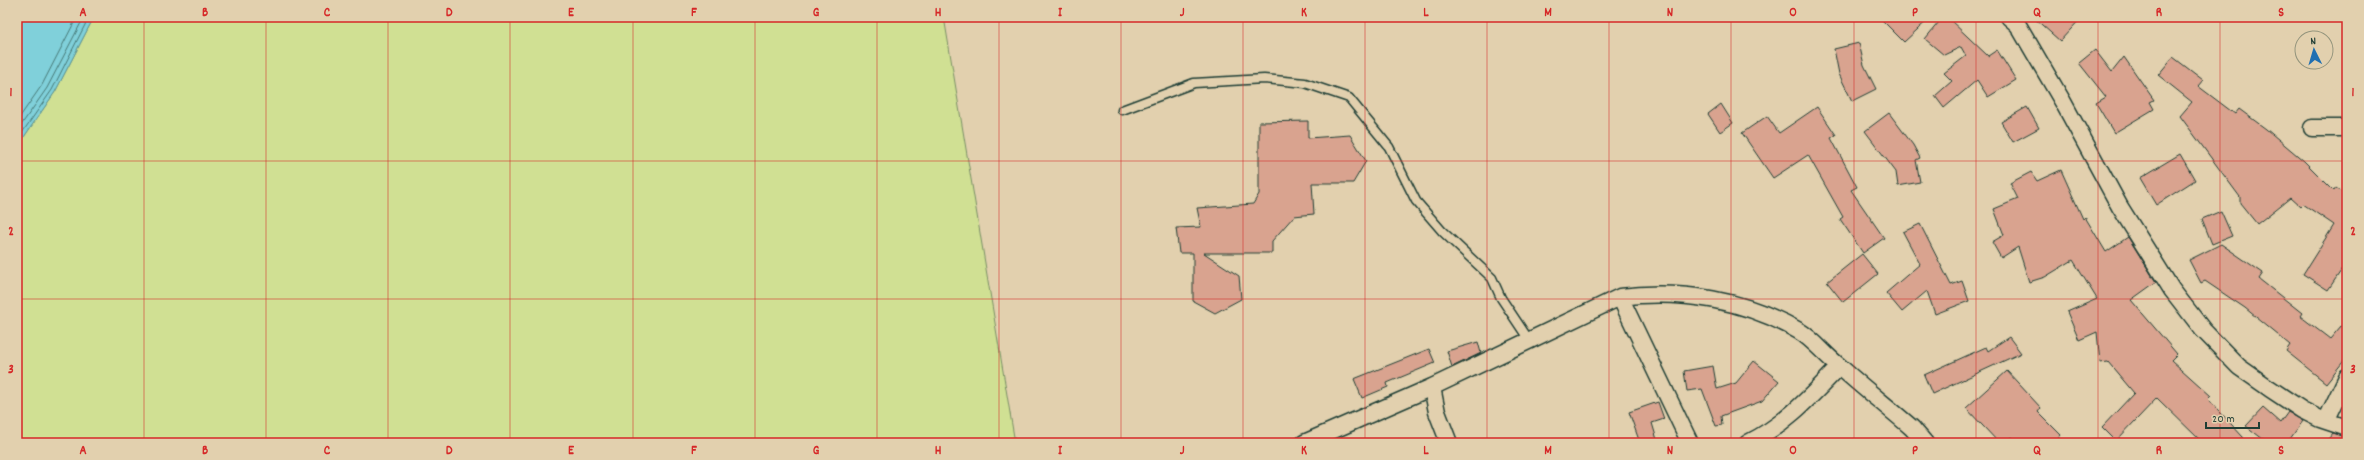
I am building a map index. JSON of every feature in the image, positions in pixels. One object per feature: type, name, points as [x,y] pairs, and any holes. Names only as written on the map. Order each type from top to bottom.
[{"type":"street","points":[[2009,17],[2018,25],[2136,233],[2172,290],[2198,324],[2238,367],[2302,410],[2347,428]]},
{"type":"street","points":[[2312,128],[2347,128]]},
{"type":"street","points":[[1304,443],[1432,387],[1620,297],[1638,294],[1689,295],[1719,300],[1758,312],[1800,332],[1912,428],[1925,443]]},
{"type":"street","points":[[1620,297],[1690,443]]},
{"type":"street","points":[[1748,443],[1763,436],[1800,408],[1839,367]]},
{"type":"street","points":[[2326,420],[2347,377]]},
{"type":"street","points":[[1432,387],[1437,412],[1449,443]]},
{"type":"lane","points":[[1122,110],[1194,83],[1264,79],[1305,83],[1349,98],[1389,146],[1416,201],[1442,231],[1492,278],[1501,298],[1529,340]]},
{"type":"green space","points":[[94,17],[944,17],[1015,443],[17,443],[17,147],[55,92]]},
{"type":"water","points":[[17,17],[94,17],[55,92],[17,147]]},
{"type":"building","points":[[1879,17],[1931,17],[1904,42]]},
{"type":"building","points":[[1943,17],[1946,20],[1948,18],[1988,56],[1997,50],[2016,80],[1988,97],[1977,80],[1944,108],[1935,96],[1952,81],[1944,73],[1966,56],[1961,47],[1944,55],[1925,39]]},
{"type":"building","points":[[2033,17],[2082,17],[2060,41]]},
{"type":"building","points":[[1859,43],[1864,65],[1876,89],[1852,101],[1839,74],[1834,49]]},
{"type":"building","points":[[2095,50],[2112,72],[2124,57],[2154,100],[2150,102],[2154,109],[2114,133],[2096,103],[2106,97],[2079,63]]},
{"type":"building","points":[[2173,57],[2203,80],[2198,86],[2235,114],[2239,109],[2266,129],[2304,161],[2334,191],[2336,188],[2347,196],[2347,262],[2328,290],[2303,274],[2334,225],[2303,204],[2300,207],[2290,198],[2257,224],[2240,203],[2240,197],[2180,116],[2192,102],[2158,75]]},
{"type":"building","points":[[1721,104],[1733,123],[1720,132],[1708,114]]},
{"type":"building","points":[[1817,107],[1836,135],[1831,138],[1857,187],[1851,190],[1884,238],[1863,253],[1840,219],[1843,217],[1808,155],[1773,178],[1742,133],[1767,116],[1779,133]]},
{"type":"building","points":[[2027,107],[2039,128],[2013,142],[2001,122]]},
{"type":"building","points":[[1889,113],[1913,145],[1920,158],[1916,160],[1920,182],[1898,186],[1896,172],[1865,131]]},
{"type":"building","points":[[1308,121],[1308,138],[1350,135],[1366,161],[1353,183],[1312,183],[1314,214],[1294,216],[1272,241],[1272,253],[1204,253],[1239,276],[1241,299],[1215,313],[1193,301],[1193,253],[1179,253],[1176,228],[1201,227],[1197,208],[1253,204],[1259,194],[1259,122]]},
{"type":"building","points":[[2180,154],[2195,180],[2156,205],[2140,178]]},
{"type":"building","points":[[2061,170],[2083,219],[2085,217],[2106,252],[2128,237],[2156,282],[2131,300],[2177,354],[2171,360],[2211,396],[2208,399],[2243,437],[2236,443],[2203,443],[2157,398],[2116,441],[2102,427],[2134,393],[2108,362],[2100,363],[2097,332],[2079,340],[2067,312],[2097,299],[2073,260],[2045,277],[2029,282],[2018,247],[2001,258],[1992,242],[2004,235],[1994,209],[2018,199],[2010,183],[2031,172],[2037,181]]},
{"type":"building","points":[[2221,211],[2232,236],[2212,244],[2202,219]]},
{"type":"building","points":[[1920,224],[1951,285],[1962,281],[1969,301],[1935,314],[1927,291],[1902,312],[1886,293],[1920,264],[1903,232]]},
{"type":"building","points":[[2221,244],[2263,273],[2259,279],[2302,313],[2300,316],[2330,339],[2347,319],[2347,357],[2326,383],[2286,351],[2290,345],[2245,308],[2205,281],[2201,283],[2189,260]]},
{"type":"building","points":[[1862,254],[1878,274],[1843,302],[1827,282]]},
{"type":"building","points":[[2009,337],[2021,353],[1932,394],[1924,375],[1986,347],[1988,351]]},
{"type":"building","points":[[1478,342],[1481,353],[1452,367],[1447,351]]},
{"type":"building","points":[[1429,349],[1435,363],[1387,383],[1388,387],[1362,398],[1354,379]]},
{"type":"building","points":[[1754,361],[1779,381],[1762,401],[1721,416],[1722,425],[1716,426],[1702,389],[1687,391],[1684,371],[1713,366],[1717,389],[1736,383]]},
{"type":"building","points":[[2007,371],[2041,408],[2038,412],[2061,435],[2054,443],[2018,443],[2012,437],[2006,443],[1999,443],[1966,408]]},
{"type":"building","points":[[1658,402],[1664,419],[1652,423],[1658,443],[1640,443],[1629,412]]},
{"type":"building","points":[[2263,408],[2280,423],[2288,412],[2303,421],[2287,443],[2268,443],[2246,426]]},
{"type":"building","points":[[2333,433],[2347,437],[2347,443],[2325,443]]}]
